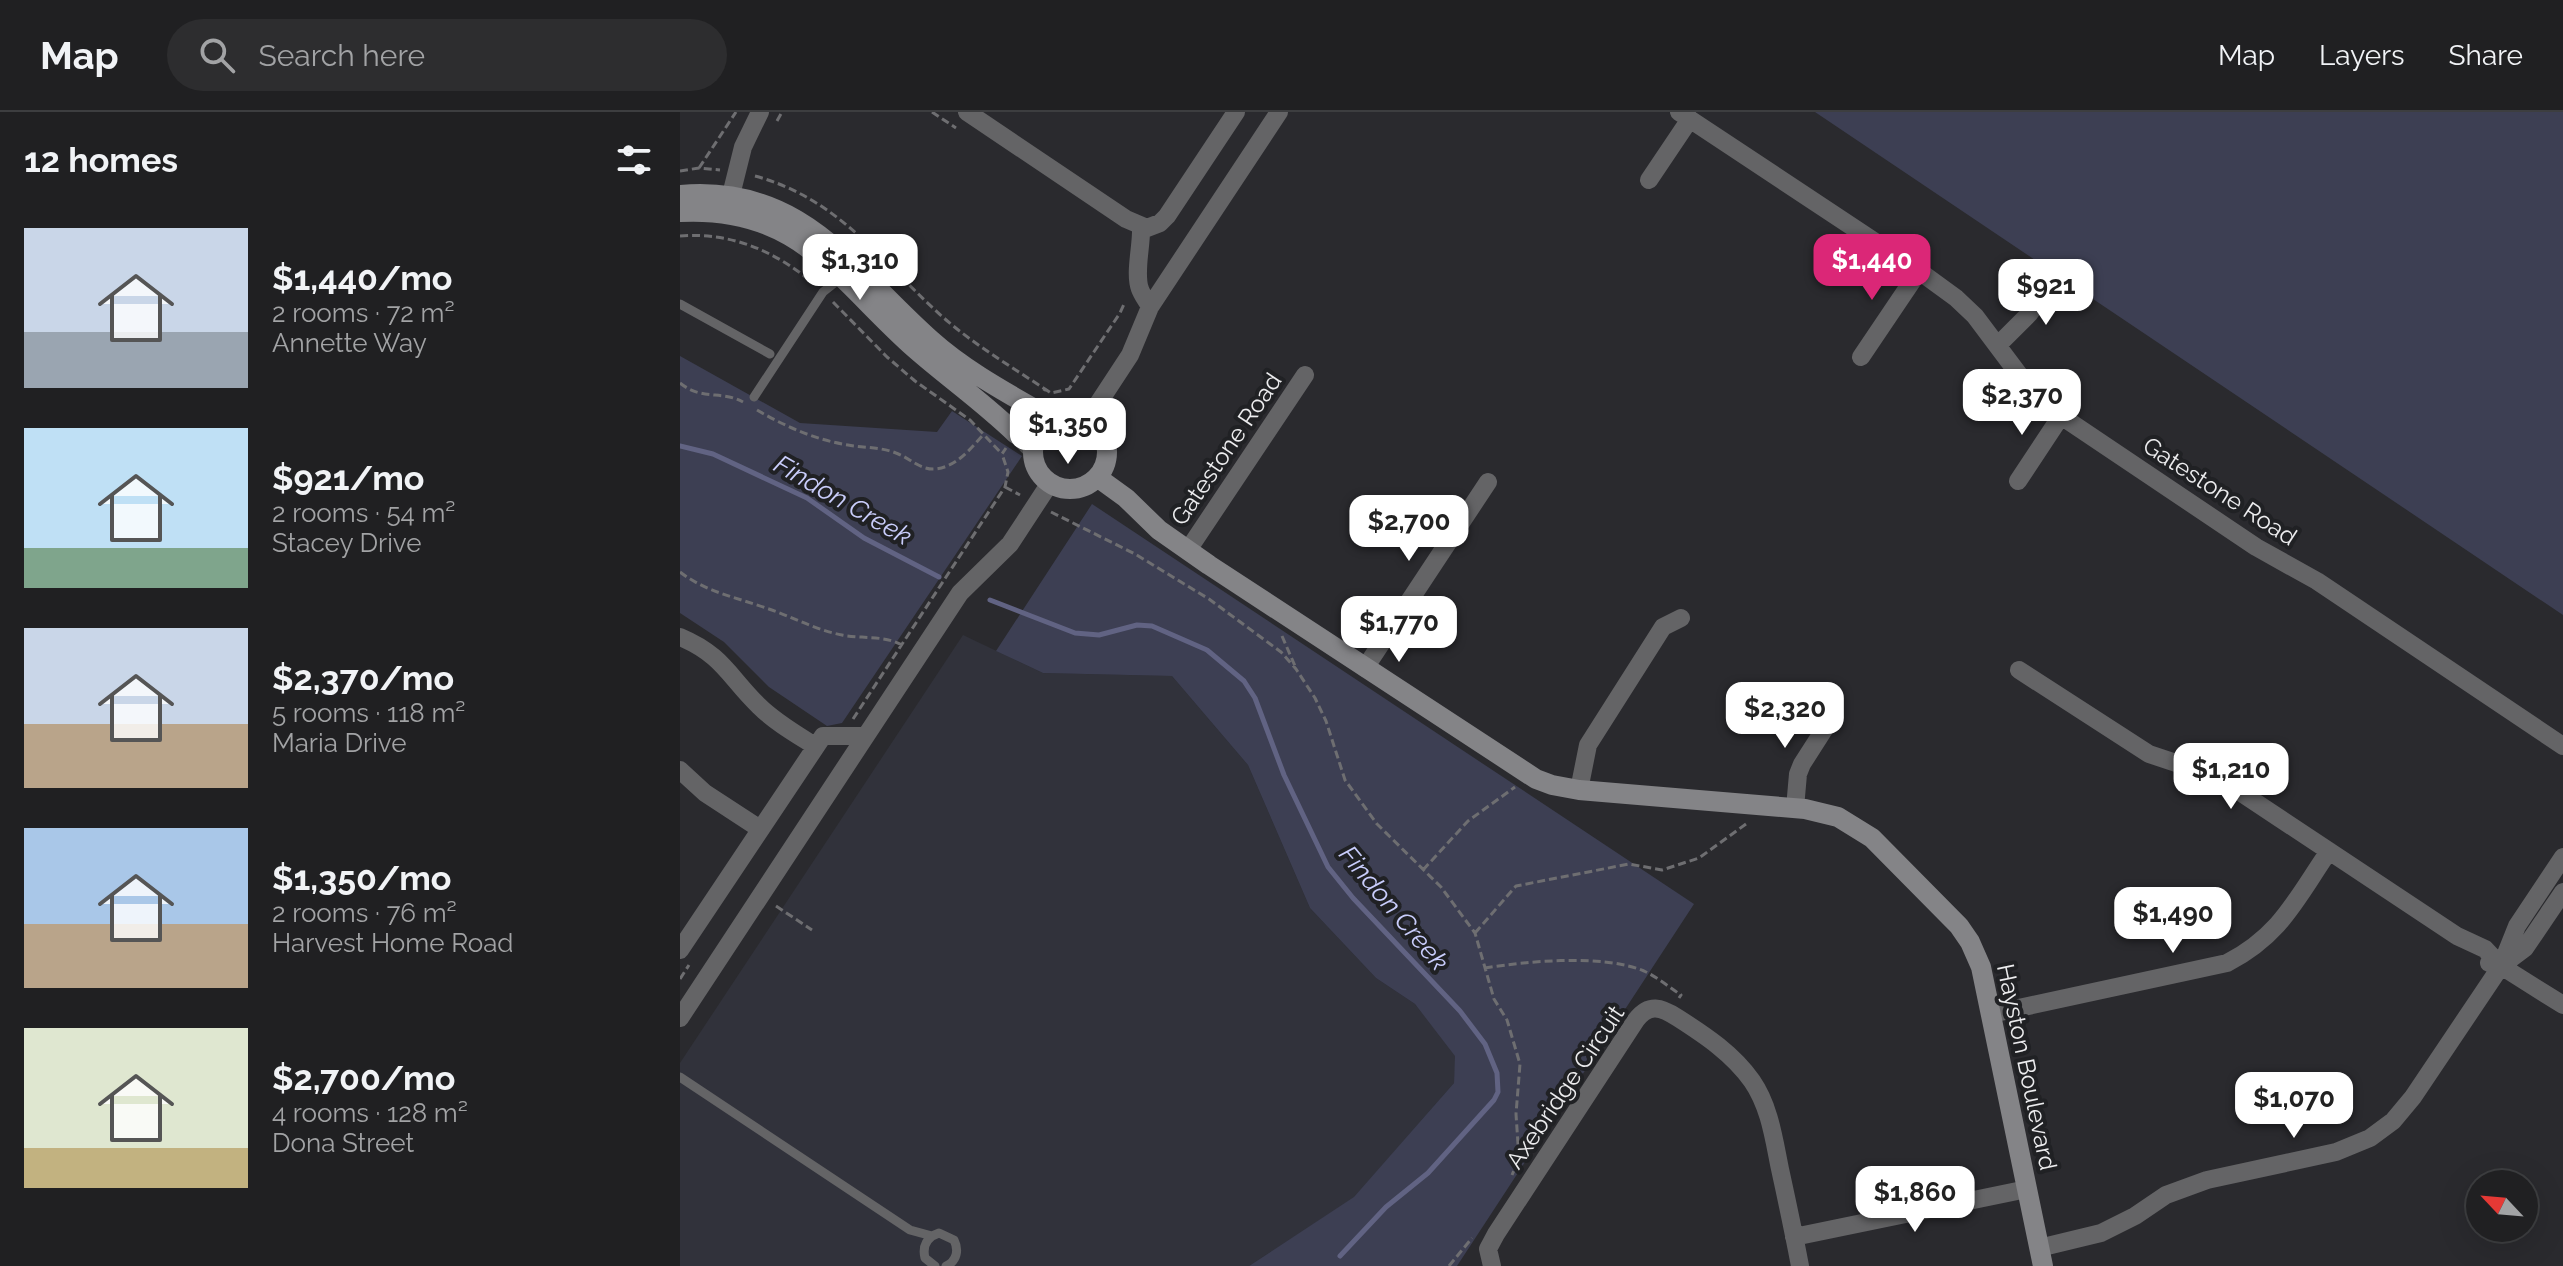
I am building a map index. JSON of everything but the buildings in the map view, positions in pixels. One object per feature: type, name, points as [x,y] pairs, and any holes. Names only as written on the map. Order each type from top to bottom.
[{"type":"street","points":[[978,115],[1141,227],[1154,226],[1167,216],[1236,112]]},
{"type":"street","points":[[1088,419],[1130,355],[1150,307],[1279,112]]},
{"type":"street","points":[[1649,180],[1684,116]]},
{"type":"street","name":"Gatestone Road","points":[[1684,116],[1956,298],[1998,345],[2023,380],[2061,416],[2256,547],[2317,581],[2563,746]]},
{"type":"street","points":[[729,205],[743,147],[768,117]]},
{"type":"street","points":[[680,195],[729,205],[812,250],[915,349],[978,399],[1034,452]]},
{"type":"street","points":[[680,212],[752,201],[784,213],[814,230],[849,259],[934,342],[998,388],[1057,418],[1078,416],[1097,426],[1107,446],[1107,457],[1097,477],[1087,485],[1075,489],[1062,488],[1050,483],[1036,464],[1034,452],[1040,432],[1057,418]]},
{"type":"street","points":[[1141,227],[1142,245],[1137,276],[1139,288],[1150,307]]},
{"type":"street","points":[[1861,357],[1919,271]]},
{"type":"street","points":[[1998,345],[2029,314],[2056,276]]},
{"type":"street","name":"Gatestone Road","points":[[1188,550],[1305,375]]},
{"type":"street","points":[[2018,481],[2061,416]]},
{"type":"street","name":"Hayston Boulevard","points":[[1097,477],[1126,498],[1159,530],[1525,774],[1552,785],[1579,790],[1795,808],[1830,814],[1853,824],[1872,838],[1945,911],[1970,942],[1981,967],[2041,1257]]},
{"type":"street","points":[[1365,668],[1488,482]]},
{"type":"street","points":[[680,1018],[960,593],[1010,544],[1050,483]]},
{"type":"street","points":[[1579,790],[1588,745],[1663,627],[1681,618]]},
{"type":"street","points":[[680,637],[712,655],[729,669],[760,707],[815,746]]},
{"type":"street","points":[[2019,670],[2134,746],[2166,761],[2209,774],[2457,936],[2485,949],[2501,966],[2563,1005]]},
{"type":"street","points":[[1795,808],[1802,764],[1834,714]]},
{"type":"street","points":[[680,950],[823,736],[866,736]]},
{"type":"street","points":[[680,770],[705,793],[760,829]]},
{"type":"street","points":[[1991,1014],[2227,963],[2258,945],[2274,931],[2329,851]]},
{"type":"street","points":[[2041,1257],[2101,1233],[2135,1216],[2166,1195],[2207,1180],[2336,1152],[2370,1138],[2393,1121],[2408,1104],[2501,966],[2517,926],[2563,857]]},
{"type":"street","points":[[2501,966],[2525,948],[2563,892]]},
{"type":"street","name":"Axebridge Circuit","points":[[1492,1266],[1488,1249],[1496,1234],[1636,1020],[1651,1008],[1669,1012]]},
{"type":"street","points":[[1669,1012],[1723,1049],[1754,1084],[1772,1129],[1800,1266]]},
{"type":"street","points":[[1794,1237],[2027,1189]]},
{"type":"lane","points":[[750,400],[823,292],[842,277]]},
{"type":"lane","points":[[680,304],[770,354]]},
{"type":"lane","points":[[680,1077],[910,1230],[932,1236],[945,1234],[954,1240],[957,1249],[950,1263],[964,1266]]},
{"type":"lane","points":[[910,1230],[924,1249]]},
{"type":"lane","points":[[932,1236],[926,1241],[924,1249],[925,1258],[935,1266]]},
{"type":"path","points":[[699,168],[736,112]]},
{"type":"path","points":[[768,117],[782,112]]},
{"type":"path","points":[[932,112],[956,128]]},
{"type":"path","points":[[752,201],[757,166]]},
{"type":"path","points":[[680,236],[718,237],[743,242],[791,265],[823,292],[887,357],[984,434],[1002,454],[1008,472],[1005,487],[902,645],[889,639],[820,630],[716,592],[680,572]]},
{"type":"path","points":[[1033,408],[1045,389],[1051,393],[1069,389],[1120,313],[1126,294]]},
{"type":"path","points":[[680,383],[696,394],[750,400]]},
{"type":"path","points":[[756,410],[818,438],[896,453],[924,468],[933,469],[957,461],[984,434]]},
{"type":"path","points":[[1002,454],[1016,434]]},
{"type":"path","points":[[1005,487],[1135,554],[1209,599],[1281,652],[1296,669],[1326,721],[1345,780],[1377,824],[1447,894],[1475,933],[1494,999],[1507,1020],[1520,1064],[1516,1114],[1519,1159],[1507,1185]]},
{"type":"path","points":[[680,579],[691,580]]},
{"type":"path","points":[[1423,870],[1468,821],[1516,787],[1525,774]]},
{"type":"path","points":[[1475,933],[1516,886],[1629,864],[1662,870],[1699,858],[1748,822],[1750,804]]},
{"type":"path","points":[[761,895],[812,930]]},
{"type":"path","points":[[1485,968],[1591,961],[1642,970],[1681,995],[1669,1012]]},
{"type":"path","points":[[1449,1266],[1474,1236]]},
{"type":"shaded area","points":[[1815,112],[2563,112],[2563,615]]},
{"type":"shaded area","points":[[680,356],[800,423],[937,432],[952,411],[1022,456],[842,723],[827,726],[769,687],[724,642],[680,613]]},
{"type":"shaded area","points":[[1092,504],[1694,904],[1457,1266],[1249,1266],[1354,1197],[1454,1083],[1455,1056],[1415,1004],[1376,978],[1310,908],[1248,765],[1172,676],[1043,673],[996,651]]},
{"type":"shaded area","points":[[963,635],[1043,673],[1172,676],[1248,765],[1310,908],[1376,978],[1415,1004],[1456,1055],[1454,1083],[1354,1198],[1249,1266],[680,1266],[680,1063]]},
{"type":"waterway","name":"Findon Creek","points":[[680,446],[713,454],[807,498],[864,538],[939,577]]},
{"type":"waterway","name":"Findon Creek","points":[[990,600],[1075,633],[1099,635],[1137,625],[1152,626],[1207,650],[1244,681],[1255,698],[1284,775],[1328,867],[1353,898],[1460,1011],[1485,1044],[1497,1073],[1498,1092],[1494,1100],[1428,1173],[1386,1207],[1340,1256]]}]
